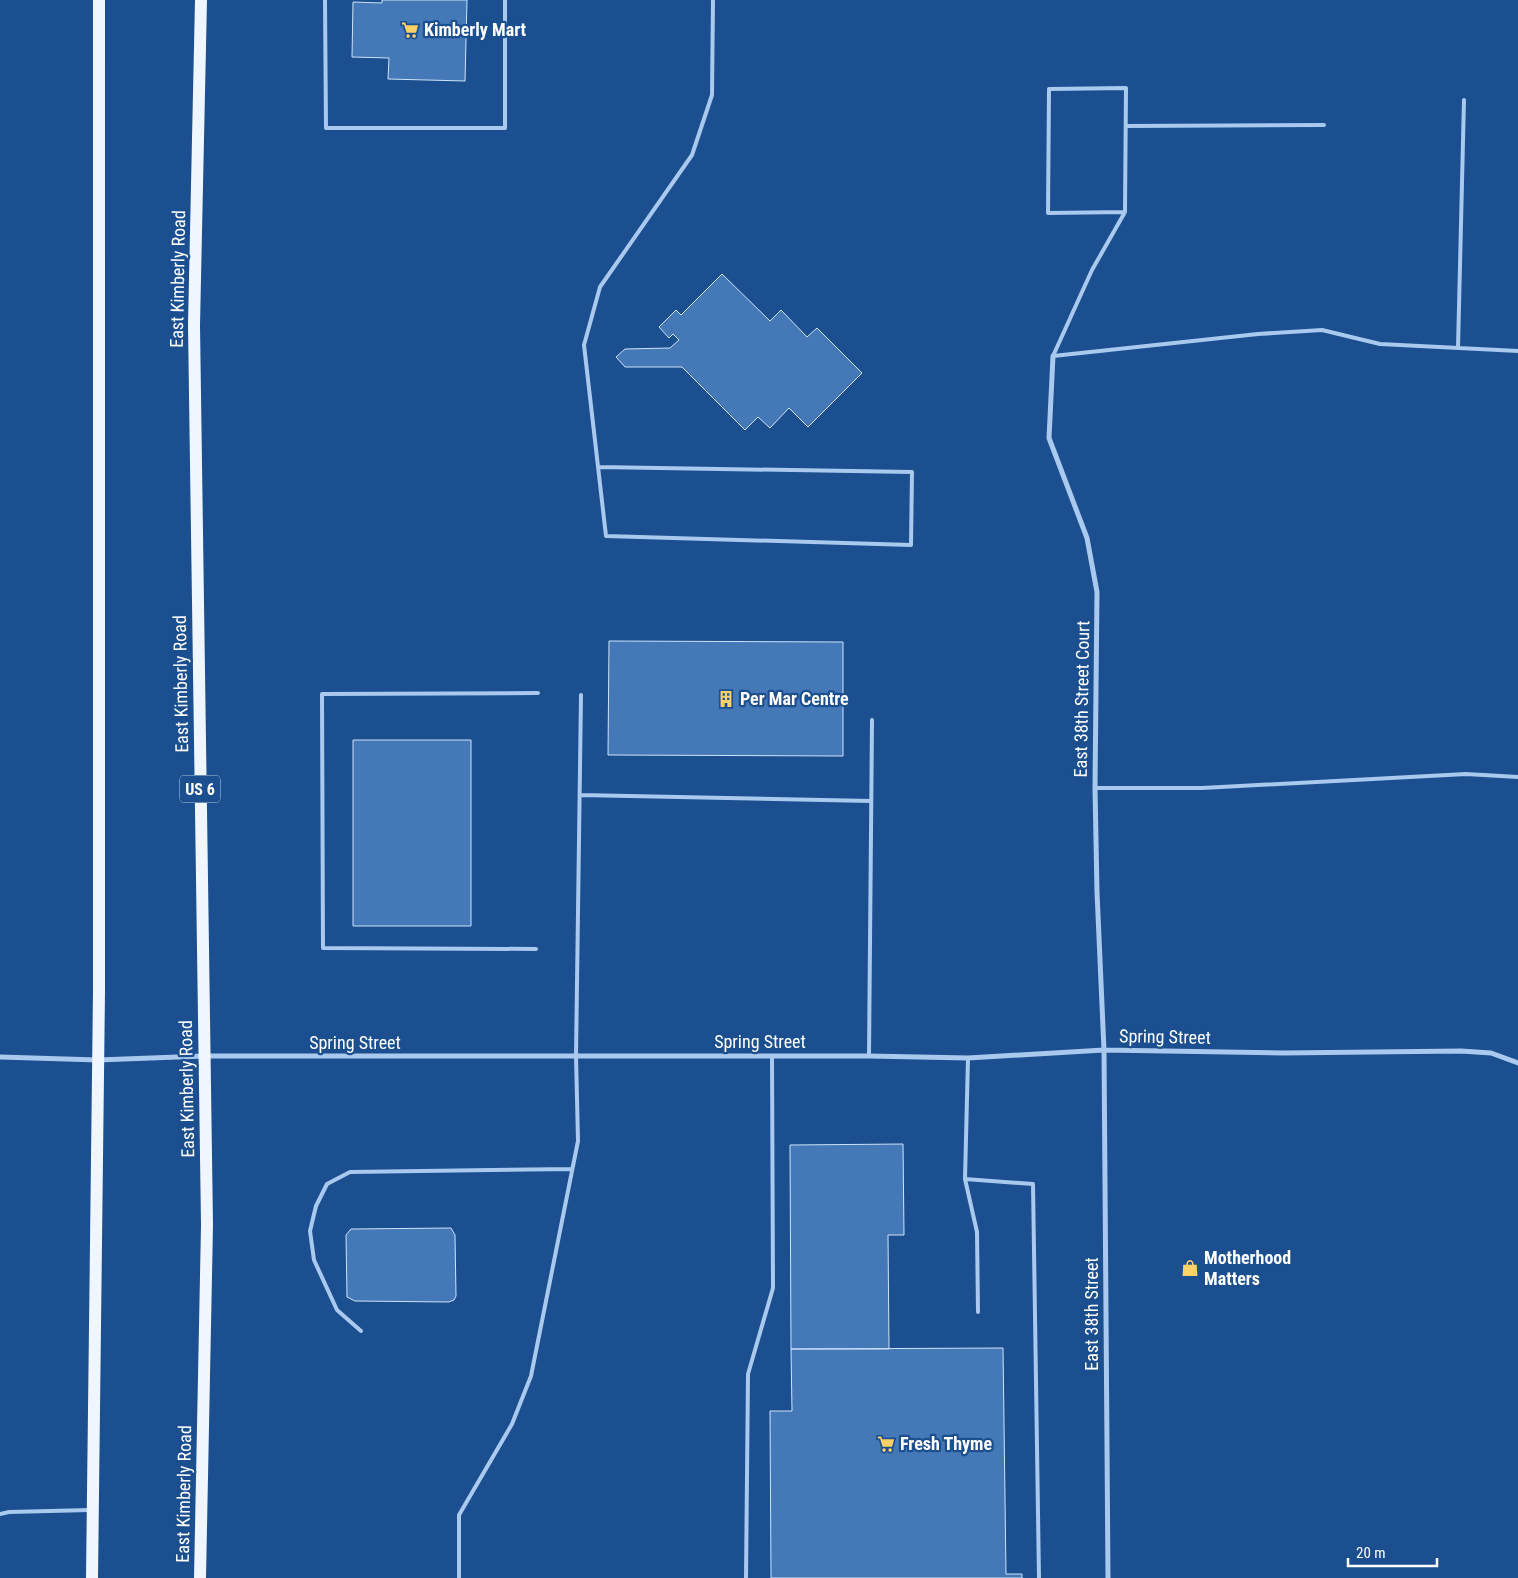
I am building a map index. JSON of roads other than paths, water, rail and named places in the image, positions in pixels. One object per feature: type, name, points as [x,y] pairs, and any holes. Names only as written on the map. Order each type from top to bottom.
[{"type":"main road","points":[[92,1578],[98,1060],[99,0]]},
{"type":"main road","name":"East Kimberly Road","points":[[200,1578],[207,1225],[194,325],[201,0]]},
{"type":"street","name":"East 38th Street Court","points":[[1054,356],[1049,438],[1087,538],[1097,592],[1095,788],[1097,892],[1104,1050]]},
{"type":"street","name":"Spring Street","points":[[0,1058],[98,1060],[204,1056],[869,1056],[968,1058],[1104,1050],[1283,1053],[1461,1051],[1491,1054],[1518,1063]]},
{"type":"street","name":"East 38th Street","points":[[1104,1050],[1108,1578]]},
{"type":"lane","points":[[325,0],[326,128],[505,128],[505,0]]},
{"type":"lane","points":[[598,467],[912,472],[911,545],[606,536],[598,467],[584,345],[600,287],[692,155],[712,95],[713,0]]},
{"type":"lane","points":[[1125,212],[1048,212],[1049,89],[1126,88],[1125,212],[1092,270],[1054,356],[1258,334],[1322,330],[1380,344],[1518,351]]},
{"type":"lane","points":[[1458,348],[1464,100]]},
{"type":"lane","points":[[1126,126],[1324,124]]},
{"type":"lane","points":[[536,950],[323,948],[322,694],[538,693]]},
{"type":"lane","points":[[459,1578],[459,1515],[512,1424],[531,1376],[578,1142],[576,1056],[582,695]]},
{"type":"lane","points":[[869,1056],[872,720]]},
{"type":"lane","points":[[1095,788],[1202,788],[1466,774],[1518,776]]},
{"type":"lane","points":[[580,795],[871,801]]},
{"type":"lane","points":[[746,1578],[748,1374],[773,1288],[772,1056]]},
{"type":"lane","points":[[968,1058],[965,1179],[977,1232],[978,1312]]},
{"type":"lane","points":[[361,1331],[337,1310],[314,1260],[310,1231],[316,1206],[327,1184],[350,1172],[572,1169]]},
{"type":"lane","points":[[965,1179],[1033,1184],[1039,1578]]},
{"type":"lane","points":[[0,1514],[9,1512],[93,1510]]},
{"type":"place","name":"Kimberly Mart","points":[[410,30]]},
{"type":"place","name":"Per Mar Centre","points":[[726,699]]},
{"type":"place","name":"Motherhood Matters","points":[[1190,1268]]},
{"type":"place","name":"Fresh Thyme","points":[[886,1444]]}]
